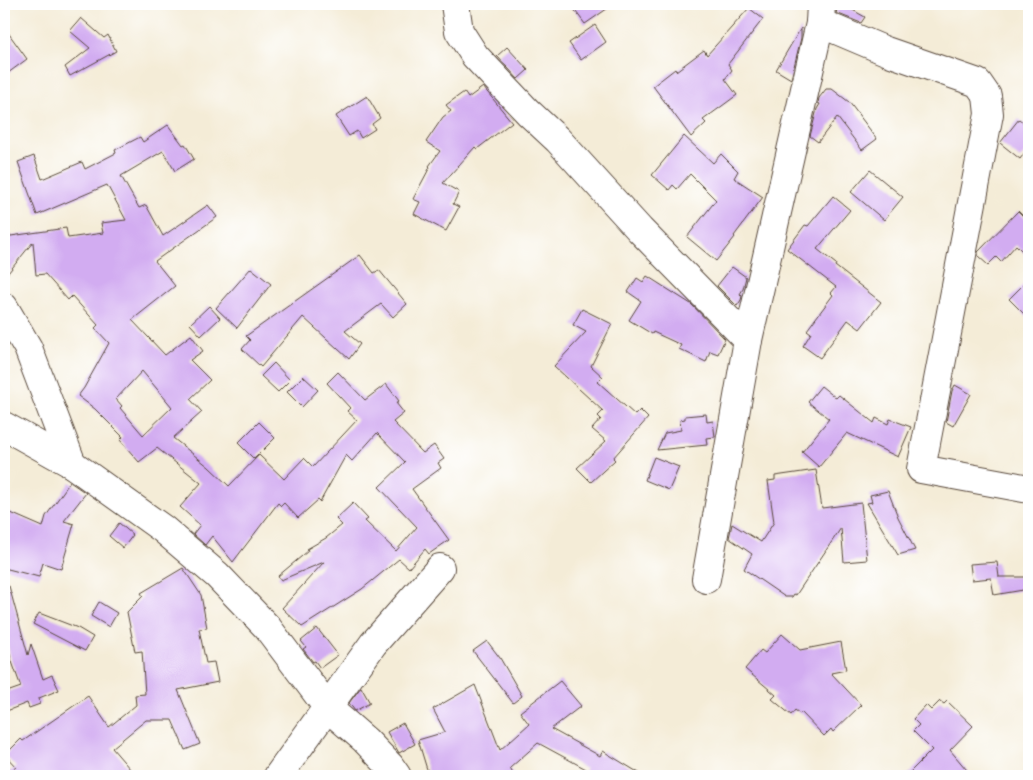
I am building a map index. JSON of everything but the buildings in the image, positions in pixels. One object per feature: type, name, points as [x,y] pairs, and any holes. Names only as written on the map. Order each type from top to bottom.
[{"type":"street","points":[[455,4],[459,31],[475,56],[528,112],[558,140],[640,230],[748,340]]},
{"type":"street","points":[[706,579],[748,340],[821,14],[886,51],[978,84],[987,96],[989,114],[921,469],[1029,489]]},
{"type":"street","points":[[4,307],[28,348],[72,464]]},
{"type":"street","points":[[4,426],[72,464],[163,529],[217,575],[267,627],[328,708],[365,740],[397,776]]},
{"type":"street","points":[[278,776],[373,644],[440,568]]}]
